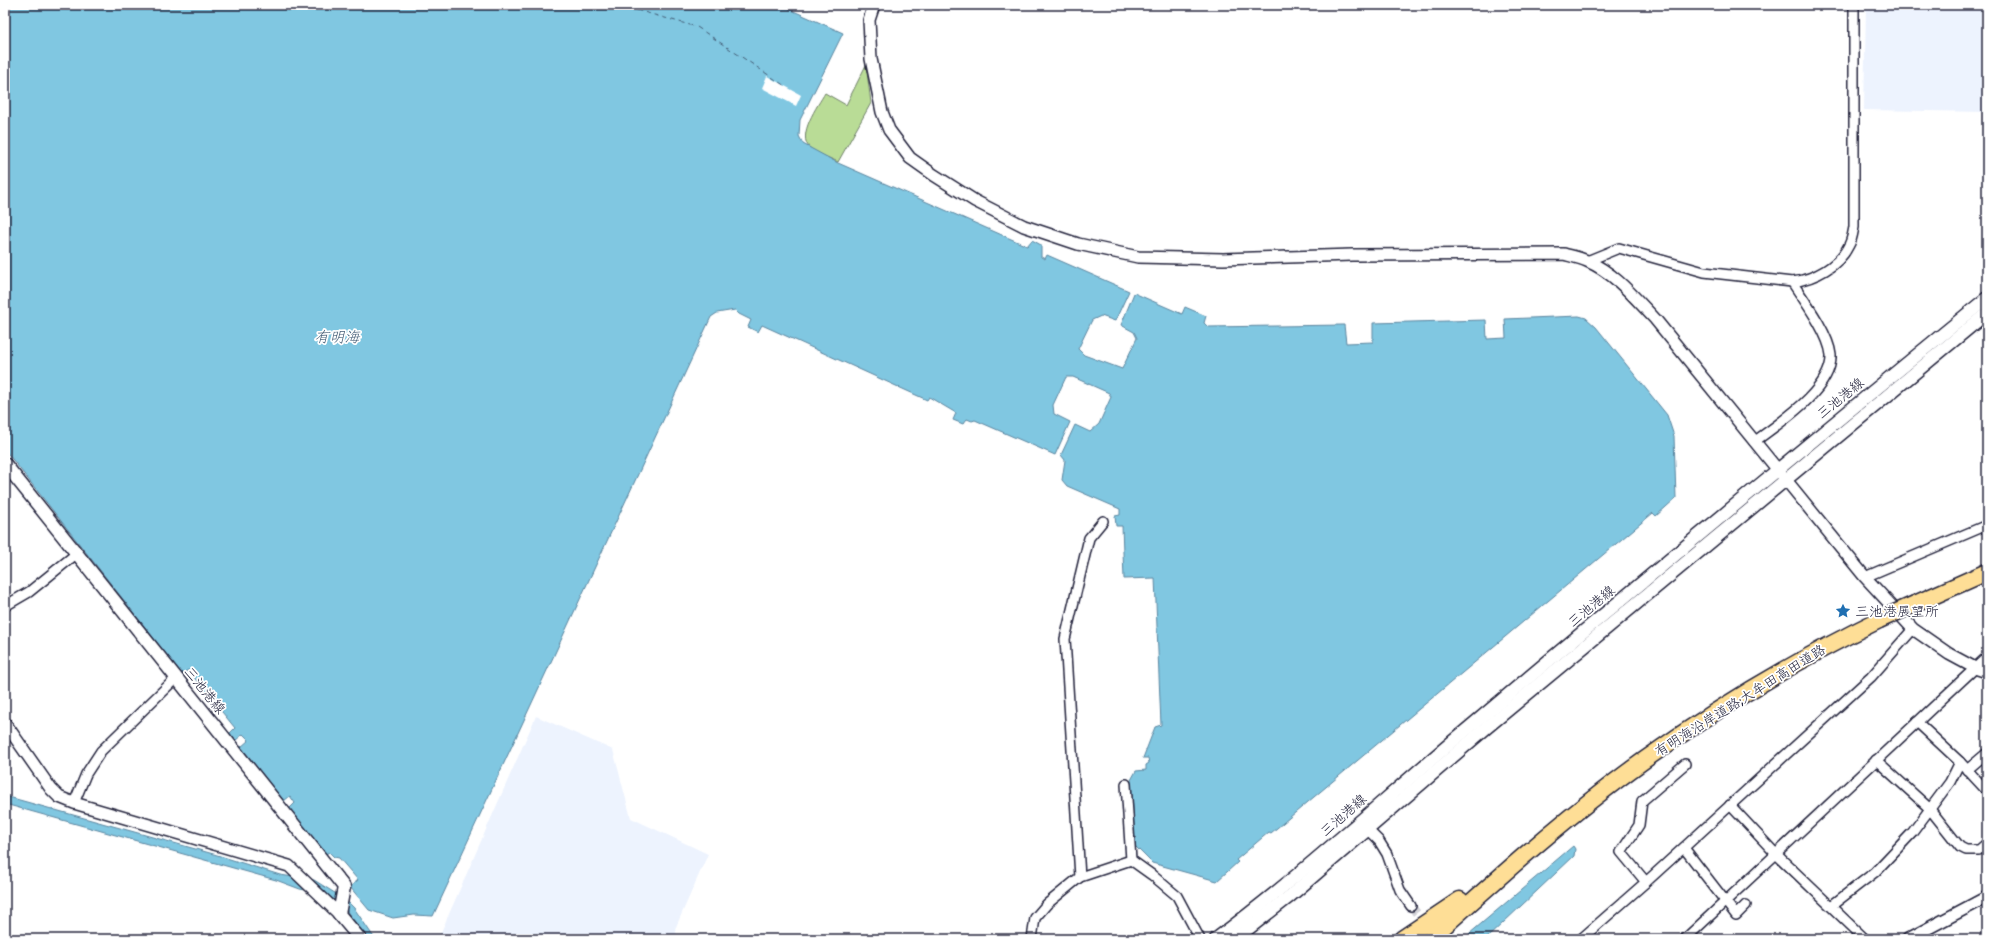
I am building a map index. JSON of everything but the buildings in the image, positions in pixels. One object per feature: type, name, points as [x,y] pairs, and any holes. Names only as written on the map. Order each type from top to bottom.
[{"type":"highway","name":"有明海沿岸道路;大牟田高田道路","points":[[1514,864],[1643,761],[1694,726],[1785,669],[1879,620],[1987,572]]},
{"type":"highway","points":[[1402,939],[1514,864]]},
{"type":"highway","points":[[1430,939],[1514,864]]},
{"type":"main road","name":"三池港線","points":[[1216,939],[1283,888],[1413,775],[1777,469],[1987,298]]},
{"type":"main road","name":"三池港線","points":[[1235,939],[1290,896],[1444,763],[1987,313]]},
{"type":"main road","name":"三池港線","points":[[5,464],[344,887],[341,904],[360,939]]},
{"type":"street","points":[[874,5],[869,20],[871,59],[882,112],[889,130],[910,158],[975,201],[1024,226],[1078,244],[1138,257],[1223,259],[1352,255],[1564,254],[1587,261],[1622,285],[1655,319],[1865,577],[1913,629],[1949,654],[1975,668],[1987,672]]},
{"type":"street","points":[[1587,261],[1619,248],[1704,272],[1792,282],[1800,281],[1831,267],[1844,254],[1850,244],[1854,226],[1854,5]]},
{"type":"street","points":[[1754,442],[1786,418],[1818,388],[1827,373],[1831,355],[1822,330],[1792,282]]},
{"type":"street","points":[[1080,877],[1065,639],[1089,538],[1103,521]]},
{"type":"street","points":[[1865,577],[1987,525]]},
{"type":"street","points":[[5,606],[29,592],[76,554]]},
{"type":"street","points":[[1581,939],[1684,848],[1871,677],[1913,629]]},
{"type":"street","points":[[1685,939],[1987,657]]},
{"type":"street","points":[[74,803],[86,774],[101,751],[176,678]]},
{"type":"street","points":[[1917,722],[1960,762],[1987,791]]},
{"type":"street","points":[[5,723],[51,789],[59,797],[74,803],[289,866],[341,904]]},
{"type":"street","points":[[1968,770],[1987,752]]},
{"type":"street","points":[[1876,760],[1929,808],[1960,847],[1966,850],[1979,850],[1987,843]]},
{"type":"street","points":[[1831,906],[1875,872],[1912,833],[1929,808],[1950,782],[1960,762]]},
{"type":"street","points":[[1646,882],[1621,852],[1639,824],[1642,801],[1685,764]]},
{"type":"street","points":[[1126,784],[1131,860]]},
{"type":"street","points":[[1730,805],[1776,853],[1865,939]]},
{"type":"street","points":[[1368,830],[1379,841],[1387,854],[1400,890],[1411,906]]},
{"type":"street","points":[[1684,848],[1725,903],[1736,915],[1746,905]]},
{"type":"street","points":[[1032,939],[1035,918],[1047,904],[1080,877],[1131,860]]},
{"type":"street","points":[[1131,860],[1177,896],[1200,939]]},
{"type":"street","points":[[1908,939],[1987,897]]},
{"type":"shaded area","points":[[1866,5],[1987,5],[1987,112],[1864,110]]},
{"type":"shaded area","points":[[536,716],[613,750],[631,818],[708,854],[675,929],[678,939],[438,939]]},
{"type":"green space","points":[[866,65],[871,103],[838,162],[810,148],[806,143],[805,136],[807,128],[813,113],[825,93],[846,105]]},
{"type":"water","name":"有明海","points":[[5,5],[791,5],[789,9],[843,33],[800,120],[799,136],[803,144],[838,163],[1027,246],[1032,240],[1041,245],[1041,257],[1045,259],[1047,255],[1129,291],[1115,321],[1101,316],[1092,320],[1078,349],[1084,355],[1122,369],[1137,338],[1134,332],[1121,325],[1134,293],[1182,314],[1185,307],[1206,316],[1204,323],[1208,327],[1344,325],[1346,343],[1373,342],[1373,323],[1486,320],[1487,339],[1506,338],[1505,319],[1579,316],[1586,318],[1596,327],[1667,415],[1674,436],[1676,498],[1656,516],[1653,513],[1271,833],[1269,832],[1236,860],[1238,862],[1217,881],[1152,863],[1135,846],[1131,780],[1136,771],[1146,770],[1146,765],[1149,763],[1148,758],[1143,758],[1155,727],[1161,725],[1155,578],[1124,579],[1122,526],[1116,526],[1115,516],[1120,515],[1120,509],[1067,486],[1062,480],[1065,460],[1061,455],[1075,425],[1090,432],[1099,424],[1111,397],[1109,393],[1073,377],[1066,377],[1053,405],[1054,414],[1070,422],[1055,455],[975,420],[972,421],[967,419],[963,424],[953,420],[956,413],[929,397],[927,400],[762,325],[758,332],[748,327],[751,320],[739,314],[735,310],[717,313],[711,317],[433,916],[414,915],[393,918],[369,910],[350,887],[358,880],[339,858],[334,857],[329,852],[323,856],[289,809],[295,803],[290,796],[284,801],[241,747],[249,740],[243,734],[235,741],[229,734],[235,728],[188,670],[182,674],[5,450]]},
{"type":"water","points":[[5,796],[217,855],[280,875],[314,880],[346,900],[354,908],[375,939],[368,939],[348,913],[346,908],[326,894],[300,889],[276,880],[5,804]]},
{"type":"water","points":[[1573,846],[1575,849],[1574,856],[1486,939],[1474,939],[1469,934]]},
{"type":"pier","points":[[767,76],[801,95],[796,106],[762,88]]},
{"type":"ferry route","points":[[619,5],[697,27],[785,86]]},
{"type":"tunnel","points":[[1411,906],[1427,926]]},
{"type":"place","name":"三池港展望所","points":[[1843,611]]}]
